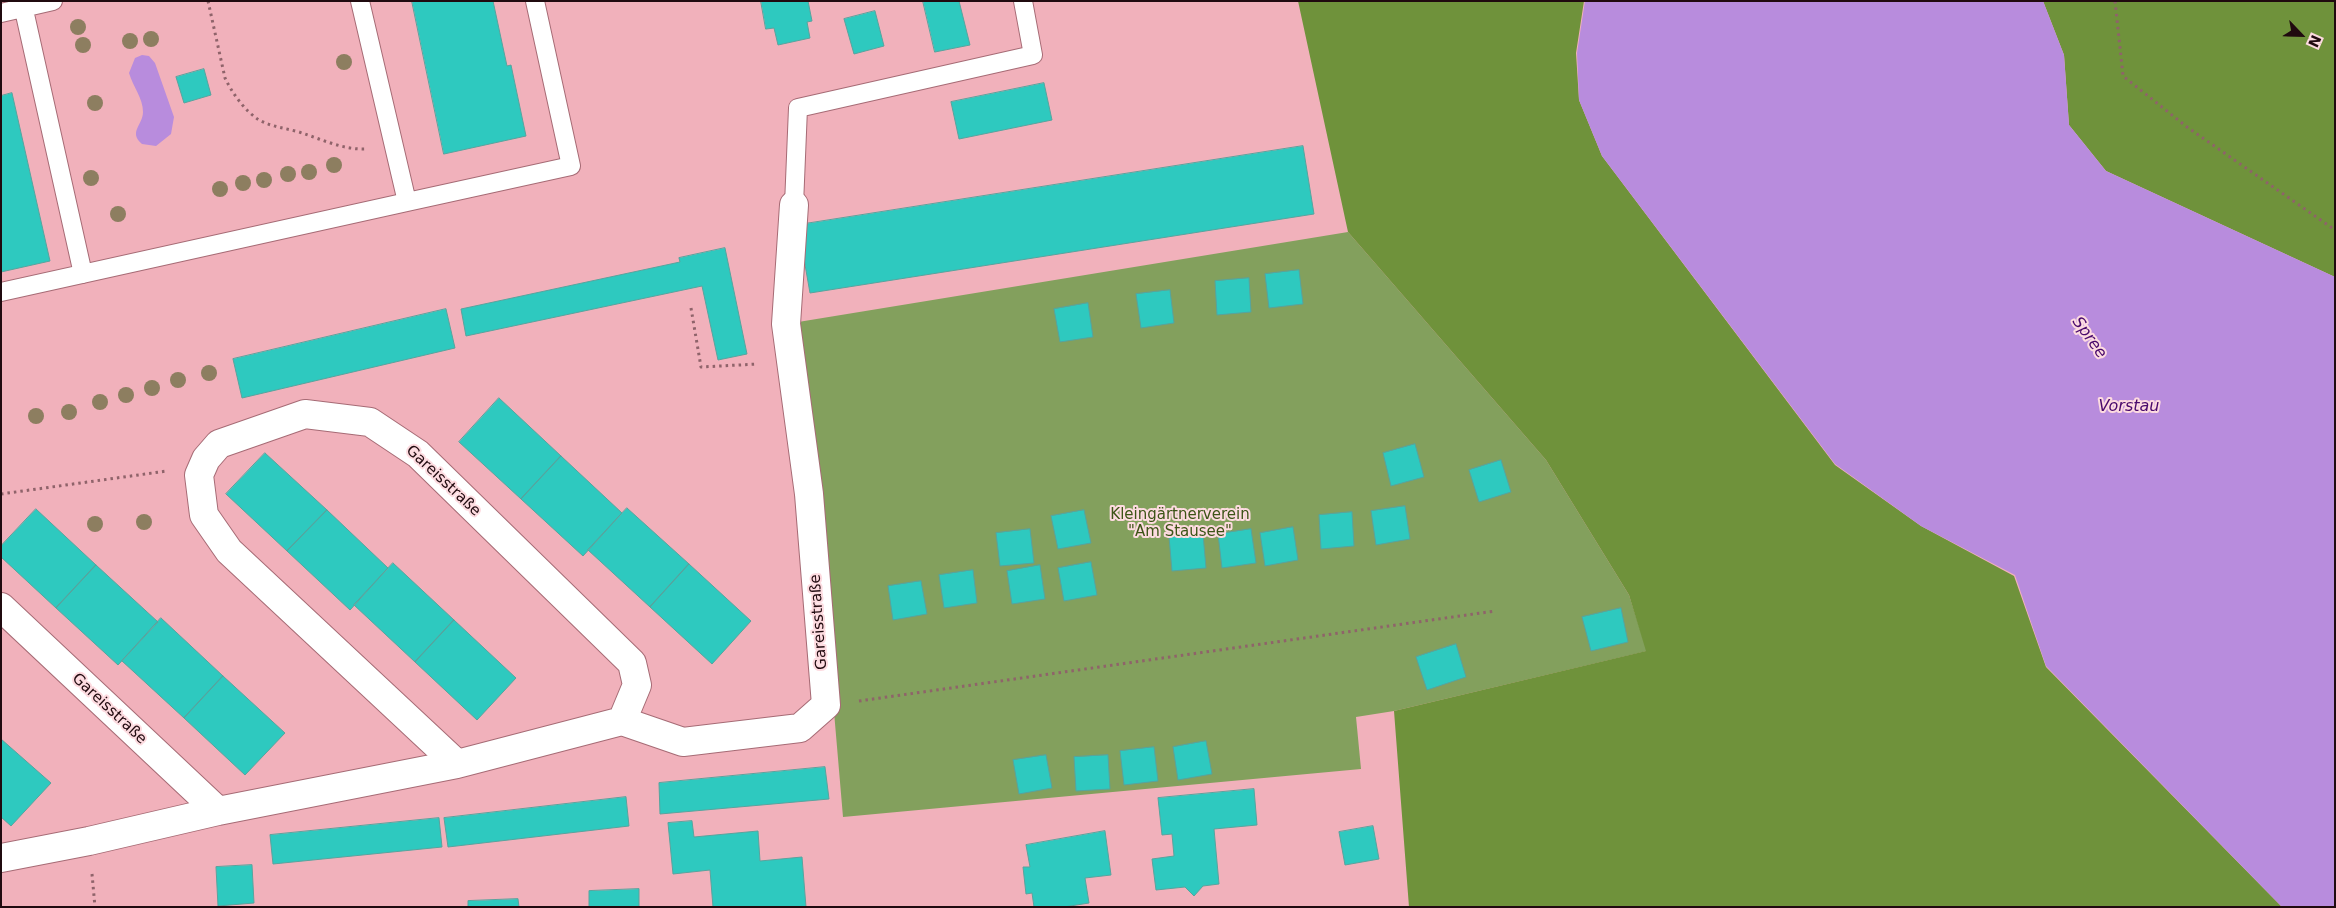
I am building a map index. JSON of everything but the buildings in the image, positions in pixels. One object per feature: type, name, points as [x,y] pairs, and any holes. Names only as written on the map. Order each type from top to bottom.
[{"type":"street","name":"Gareisstraße","points":[[794,205],[786,324],[810,494],[826,705]]},
{"type":"street","name":"Gareisstraße","points":[[199,475],[206,459],[219,444],[305,414],[370,422],[418,454],[632,663],[637,685],[622,721]]},
{"type":"street","points":[[199,475],[204,515],[229,551],[457,764]]},
{"type":"street","name":"Gareisstraße","points":[[1,607],[218,811]]},
{"type":"street","points":[[1,858],[89,841],[218,811],[457,764],[622,721],[684,742],[800,728],[826,705]]},
{"type":"lane","points":[[1,13],[23,5],[53,1]]},
{"type":"lane","points":[[360,1],[407,202]]},
{"type":"lane","points":[[1,292],[571,166],[535,1]]},
{"type":"lane","points":[[794,205],[798,108],[1033,55],[1023,1]]},
{"type":"lane","points":[[23,5],[84,274]]},
{"type":"path","points":[[208,1],[225,78],[230,89],[250,113],[272,126],[348,148],[370,149]]},
{"type":"path","points":[[2115,1],[2123,76],[2187,127],[2335,230]]},
{"type":"path","points":[[691,308],[701,367],[791,362]]},
{"type":"path","points":[[1,494],[180,470],[199,475]]},
{"type":"path","points":[[826,705],[1495,611]]},
{"type":"green space","points":[[1298,1],[1584,1],[1576,53],[1579,100],[1602,156],[1835,465],[1921,526],[2014,576],[2046,667],[2282,907],[1409,907],[1394,711],[1646,651],[1629,595],[1546,460],[1348,232]]},
{"type":"green space","points":[[2043,1],[2335,1],[2335,277],[2106,171],[2069,125],[2064,55]]},
{"type":"green space","name":"Kleingärtnerverein \"Am Stausee\"","points":[[1348,232],[1546,460],[1629,595],[1647,651],[1394,711],[1356,717],[1361,769],[843,817],[833,700],[786,324]]},
{"type":"water","name":"Vorstau","points":[[1585,1],[2043,1],[2064,55],[2069,125],[2106,171],[2335,277],[2335,907],[2282,907],[2046,666],[2015,575],[1921,526],[1835,464],[1602,156],[1579,100],[1577,53]]},
{"type":"water","points":[[142,55],[149,56],[155,63],[174,117],[171,134],[156,146],[142,144],[136,136],[143,107],[129,73],[135,58]]},
{"type":"water label","name":"Spree","points":[[2089,338]]}]
